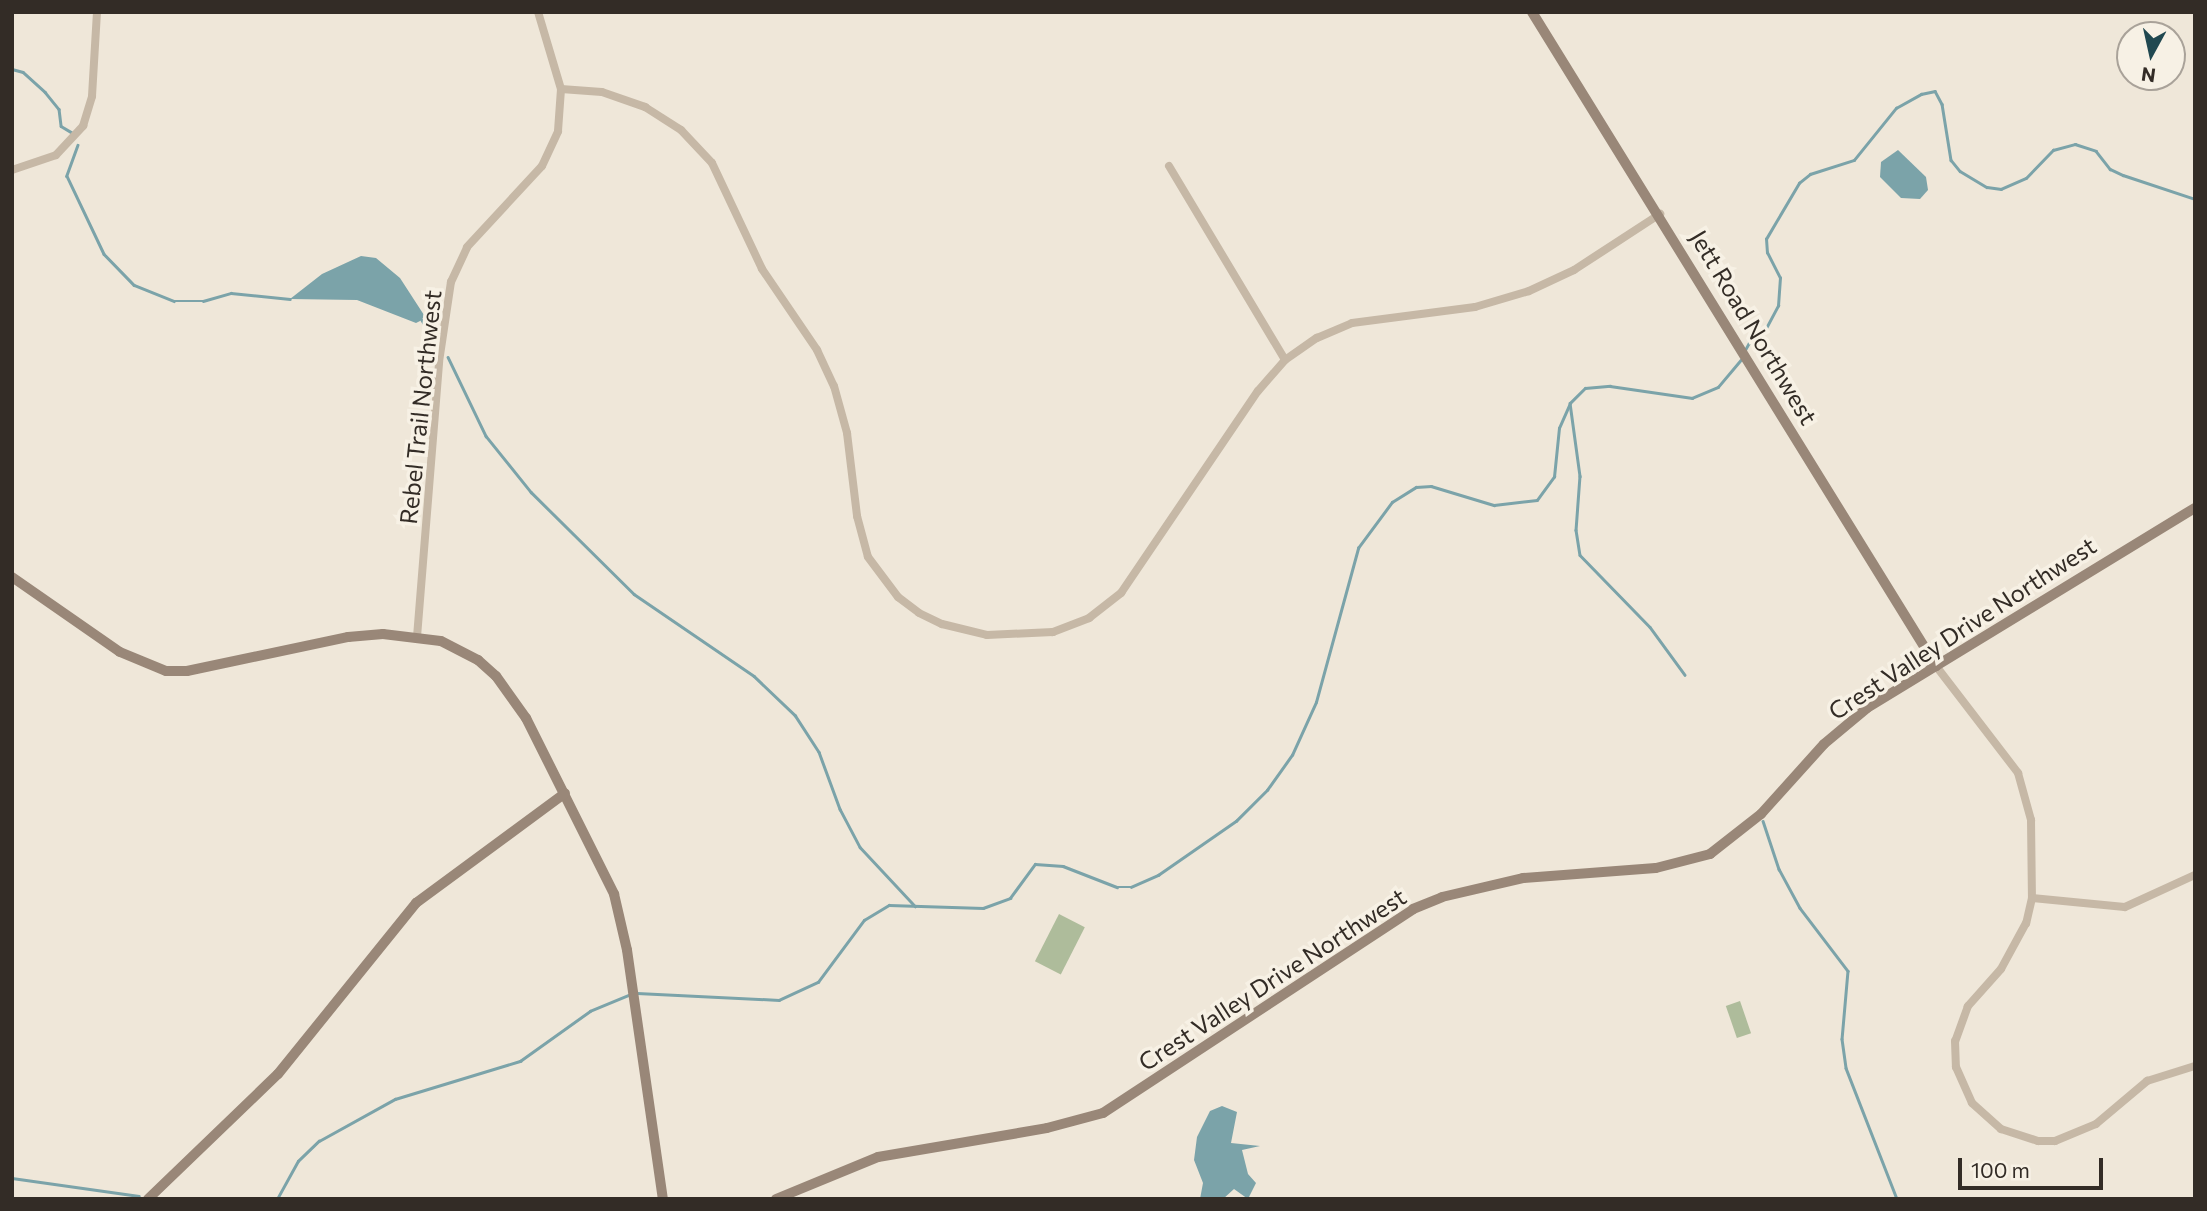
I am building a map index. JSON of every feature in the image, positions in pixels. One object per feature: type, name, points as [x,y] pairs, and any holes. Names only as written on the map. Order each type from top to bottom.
[{"type":"street","points":[[12,170],[56,155],[83,126],[92,96],[97,12]]},
{"type":"street","name":"Rebel Trail Northwest","points":[[417,636],[439,362],[452,282],[467,247],[542,166],[558,131],[561,89],[538,12]]},
{"type":"street","name":"Jett Road Northwest","points":[[1532,12],[1660,214],[1936,666]]},
{"type":"street","points":[[561,89],[602,92],[645,107],[681,130],[712,163],[762,269],[817,351],[834,386],[848,433],[857,516],[868,557],[898,597],[942,625],[987,635],[1034,635],[1071,626],[1105,607],[1134,578],[1258,391],[1285,360],[1317,338],[1352,323],[1475,307],[1529,291],[1574,270],[1660,214]]},
{"type":"street","points":[[1169,166],[1285,360]]},
{"type":"street","name":"Crest Valley Drive Northwest","points":[[776,1199],[878,1157],[1047,1128],[1103,1113],[1413,909],[1442,897],[1523,878],[1656,868],[1710,854],[1764,811],[1845,723],[2195,508]]},
{"type":"street","points":[[12,577],[120,652],[166,671],[187,671],[348,636],[417,636],[460,649],[496,676],[526,718],[614,894],[631,981],[663,1199]]},
{"type":"street","points":[[1936,666],[2024,786],[2031,820],[2032,898],[2015,947],[1968,1006],[1955,1041],[1960,1080],[1980,1113],[2019,1137],[2055,1141],[2096,1124],[2147,1081],[2195,1066]]},
{"type":"street","points":[[148,1199],[278,1073],[415,902],[565,793]]},
{"type":"street","points":[[2032,898],[2125,907],[2195,875]]},
{"type":"green space","points":[[1059,914],[1085,927],[1061,974],[1035,961]]},
{"type":"green space","points":[[1740,1001],[1751,1033],[1737,1038],[1726,1006]]},
{"type":"water","points":[[1898,150],[1926,177],[1928,190],[1920,199],[1901,198],[1880,177],[1881,162]]},
{"type":"water","points":[[361,256],[376,258],[400,278],[424,315],[422,320],[416,323],[357,300],[290,299],[322,274]]},
{"type":"water","points":[[1222,1106],[1237,1112],[1231,1143],[1260,1146],[1242,1150],[1248,1174],[1256,1183],[1248,1199],[1234,1189],[1223,1199],[1200,1199],[1203,1183],[1194,1160],[1197,1137],[1210,1111]]},
{"type":"waterway","points":[[12,69],[23,72],[45,92],[59,109],[61,126],[71,132]]},
{"type":"waterway","points":[[1745,350],[1751,339],[1764,332],[1778,306],[1780,278],[1767,253],[1766,239],[1799,183],[1810,174],[1854,160],[1896,108],[1921,94],[1935,91],[1942,104],[1951,160],[1960,171],[1987,187],[2001,189],[2026,178],[2053,150],[2075,144],[2096,151],[2110,169],[2123,175],[2195,199]]},
{"type":"waterway","points":[[78,145],[67,176],[104,254],[134,285],[174,301],[203,301],[231,293],[290,299]]},
{"type":"waterway","points":[[422,320],[433,338]]},
{"type":"waterway","points":[[448,357],[486,436],[531,492],[634,594],[754,676],[795,715],[819,752],[840,809],[860,847],[915,906]]},
{"type":"waterway","points":[[637,993],[779,1000],[818,982],[864,920],[889,905],[983,908],[1010,898],[1035,864],[1063,866],[1117,887],[1131,887],[1158,875],[1236,821],[1267,790],[1292,755],[1316,702],[1358,548],[1392,502],[1416,487],[1431,486],[1494,505],[1537,500],[1554,477],[1559,428],[1570,403],[1585,388],[1610,386],[1692,398],[1718,387],[1741,360]]},
{"type":"waterway","points":[[1570,403],[1580,476],[1576,530],[1580,555],[1650,627],[1685,675]]},
{"type":"waterway","points":[[1763,821],[1779,869],[1800,908],[1848,971],[1842,1039],[1846,1068],[1897,1199]]},
{"type":"waterway","points":[[277,1199],[298,1161],[319,1141],[395,1099],[520,1061],[590,1011],[631,994]]},
{"type":"waterway","points":[[12,1178],[139,1196]]},
{"type":"waterway","points":[[177,1199],[235,1199]]}]
